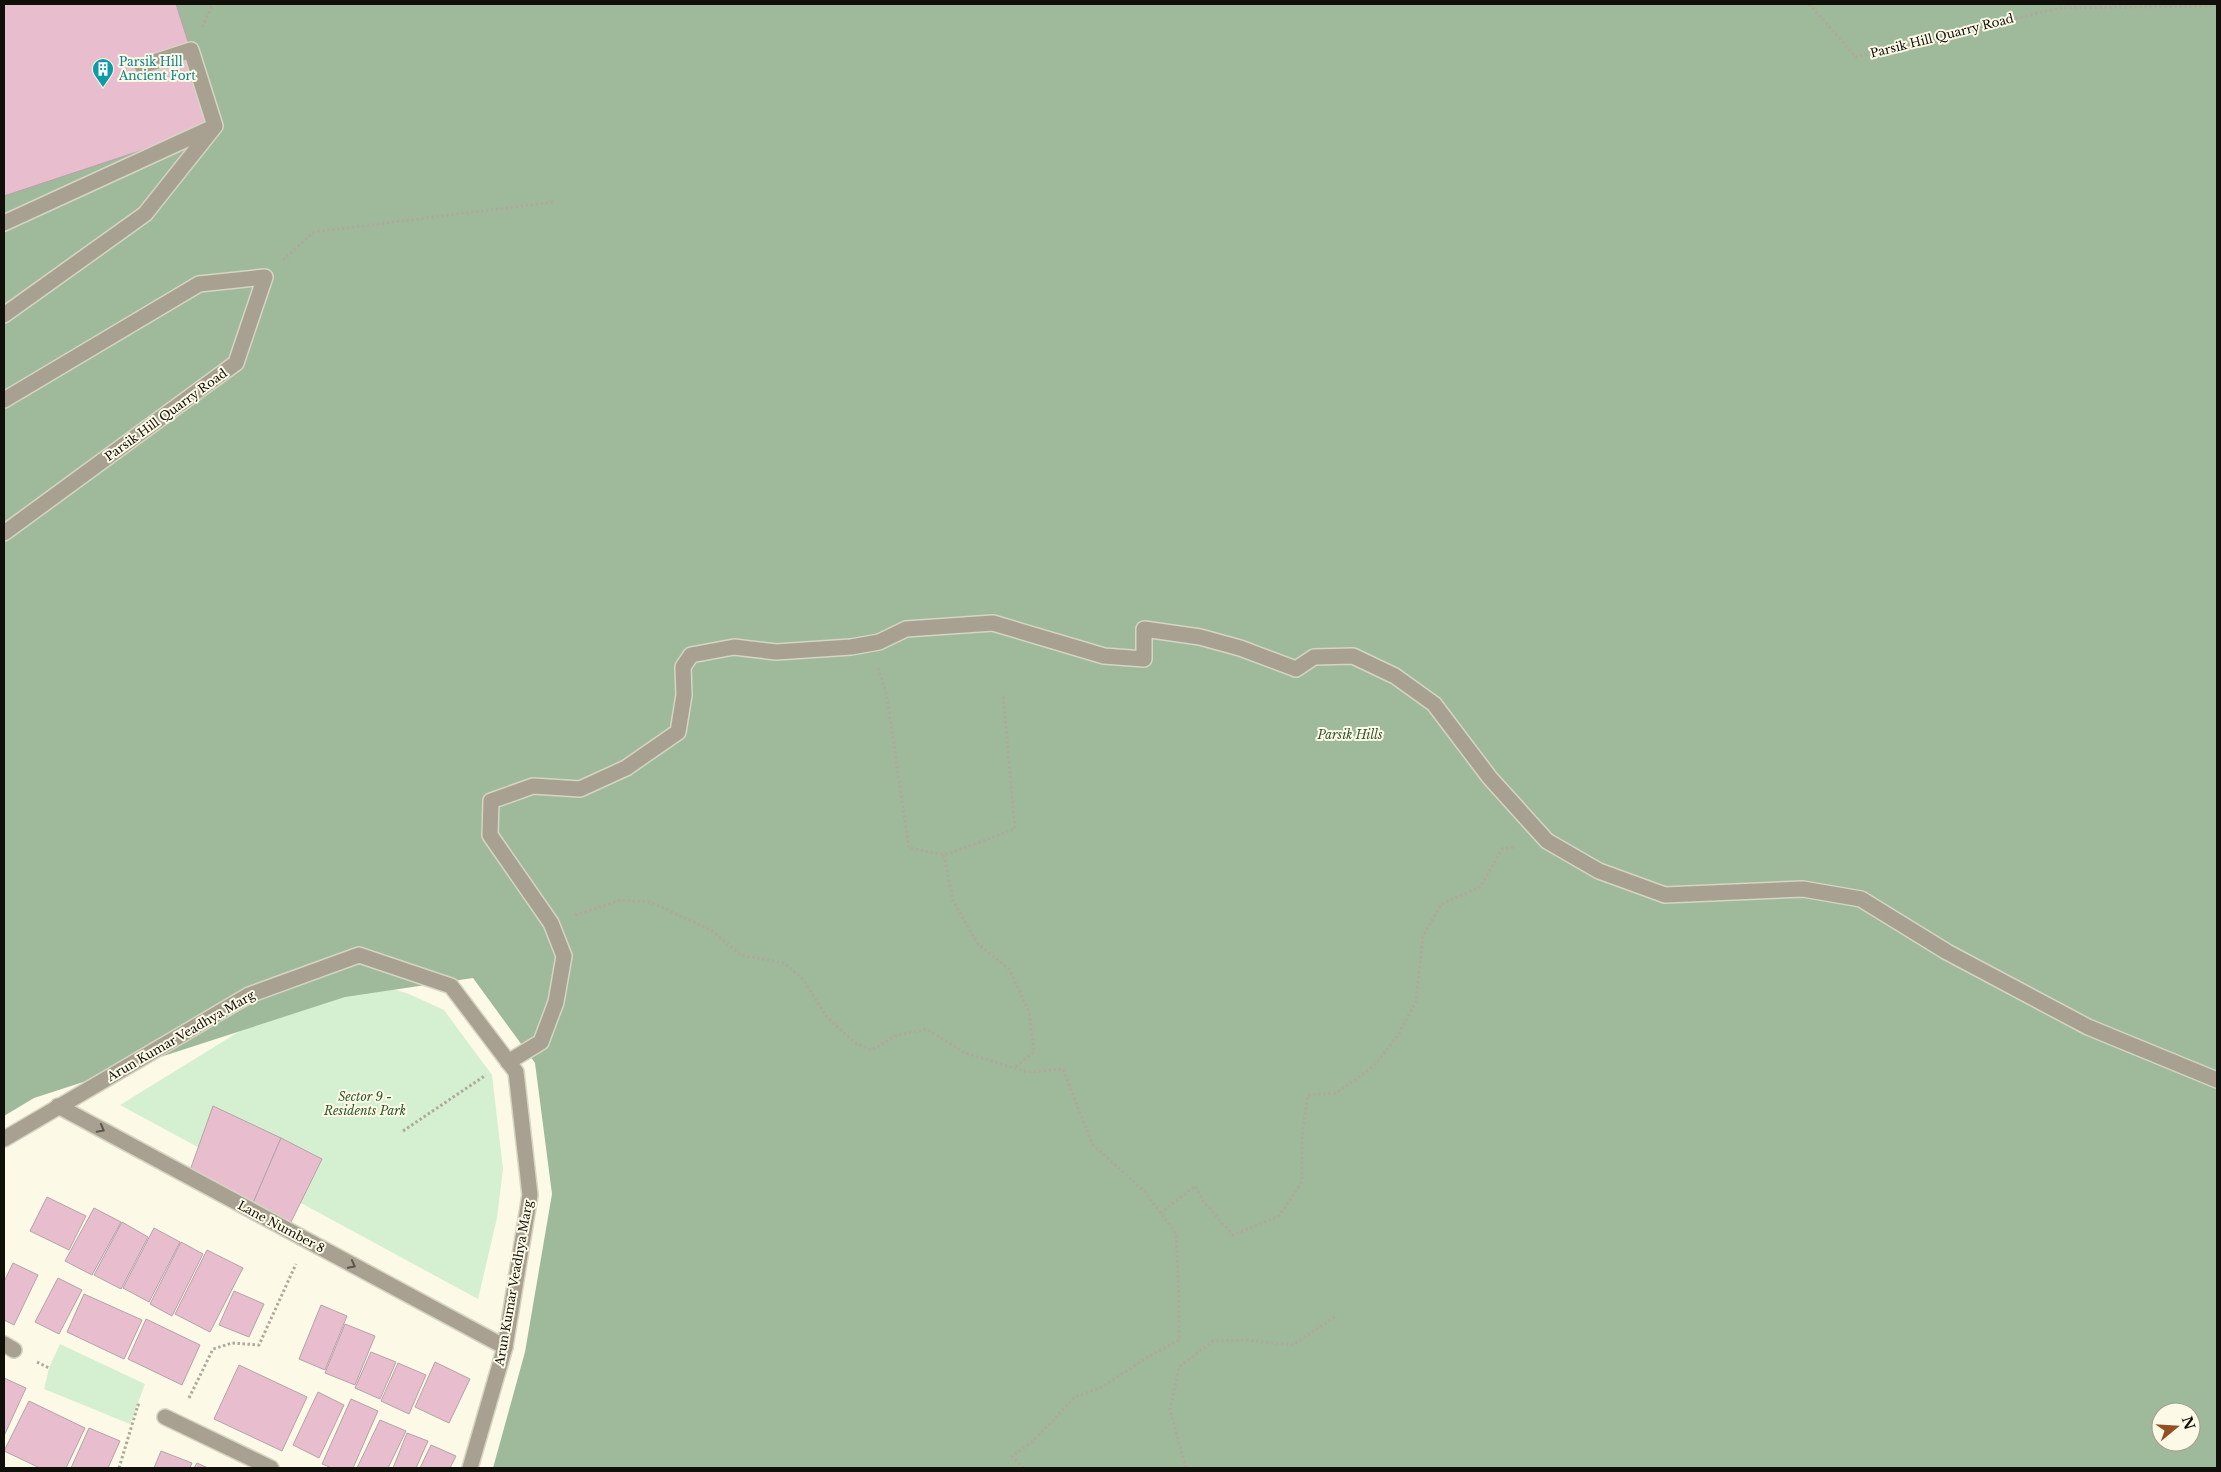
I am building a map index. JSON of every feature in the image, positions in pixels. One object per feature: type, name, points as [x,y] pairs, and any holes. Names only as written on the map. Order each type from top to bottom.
[{"type":"street","points":[[142,66],[191,50],[216,126]]},
{"type":"street","points":[[4,223],[216,126]]},
{"type":"street","points":[[4,315],[145,214],[216,126]]},
{"type":"street","points":[[4,400],[198,284],[265,277]]},
{"type":"street","name":"Parsik Hill Quarry Road","points":[[4,534],[236,363],[265,277]]},
{"type":"street","points":[[508,1062],[541,1042],[556,1002],[564,956],[551,923],[490,835],[491,801],[533,786],[580,789],[626,768],[678,732],[684,695],[683,667],[691,654],[734,647],[776,652],[870,644],[879,642],[906,629],[993,623],[1104,656],[1144,659],[1144,629],[1200,637],[1240,648],[1296,669],[1314,657],[1353,656],[1395,676],[1434,704],[1490,778],[1548,841],[1599,872],[1665,895],[1803,888],[1861,899],[1947,952],[2088,1027],[2217,1080]]},
{"type":"street","name":"Arun Kumar Veadhya Marg","points":[[4,1139],[249,996],[359,955],[451,986],[516,1072],[530,1195],[504,1347],[470,1468]]},
{"type":"street","name":"Lane Number 8","points":[[58,1106],[504,1347]]},
{"type":"street","points":[[165,1417],[271,1468]]},
{"type":"path","name":"Parsik Hill Quarry Road","points":[[1809,4],[1856,57],[2059,8],[2217,6]]},
{"type":"path","points":[[265,277],[314,232],[553,202]]},
{"type":"path","points":[[870,644],[886,692],[909,848],[944,855],[1015,829],[1003,694]]},
{"type":"path","points":[[1160,1212],[1195,1186],[1203,1201],[1233,1235],[1279,1216],[1302,1182],[1302,1135],[1308,1095],[1336,1094],[1374,1066],[1398,1035],[1416,1002],[1423,936],[1442,904],[1480,887],[1502,849],[1548,841]]},
{"type":"path","points":[[944,855],[953,901],[978,944],[1009,969],[1029,1012],[1034,1052],[1014,1068]]},
{"type":"path","points":[[551,923],[621,900],[650,902],[711,930],[741,955],[784,963],[803,979],[826,1016],[855,1043],[872,1050],[897,1034],[927,1029],[965,1053],[1027,1072],[1063,1069],[1092,1144],[1143,1190],[1176,1233],[1179,1297],[1178,1340],[1146,1358],[1102,1387],[1075,1397],[1032,1442],[1012,1456],[1023,1468]]},
{"type":"path","points":[[403,1130],[508,1062]]},
{"type":"path","points":[[179,1424],[193,1386],[213,1349],[232,1343],[259,1345],[307,1240]]},
{"type":"path","points":[[1186,1468],[1170,1410],[1179,1367],[1213,1341],[1247,1340],[1293,1345],[1336,1316]]},
{"type":"path","points":[[119,1468],[138,1405]]},
{"type":"green space","name":"Parsik Hills","points":[[4,4],[2217,4],[2217,1468],[493,1468],[525,1352],[552,1194],[535,1063],[473,978],[345,997],[34,1098],[4,1116]]},
{"type":"green space","name":"Sector 9 - Residents Park","points":[[364,979],[409,994],[444,1010],[492,1075],[503,1169],[497,1218],[478,1299],[120,1105],[245,1028]]},
{"type":"green space","points":[[60,1344],[145,1384],[130,1424],[44,1389],[49,1368]]},
{"type":"building","name":"Parsik Hill Ancient Fort","points":[[4,4],[176,4],[215,126],[4,196]]},
{"type":"building","points":[[213,1106],[281,1138],[250,1210],[188,1176]]},
{"type":"building","points":[[281,1138],[322,1159],[290,1224],[250,1210]]},
{"type":"building","points":[[47,1197],[86,1216],[69,1250],[30,1231]]},
{"type":"building","points":[[94,1208],[121,1222],[92,1275],[65,1261]]},
{"type":"building","points":[[122,1222],[148,1237],[121,1289],[94,1275]]},
{"type":"building","points":[[154,1228],[180,1242],[149,1302],[123,1288]]},
{"type":"building","points":[[181,1242],[203,1254],[172,1316],[150,1304]]},
{"type":"building","points":[[207,1250],[243,1268],[210,1332],[175,1314]]},
{"type":"building","points":[[13,1263],[38,1275],[14,1325],[4,1320],[4,1282]]},
{"type":"building","points":[[58,1278],[82,1290],[59,1334],[35,1322]]},
{"type":"building","points":[[234,1291],[264,1304],[249,1337],[219,1325]]},
{"type":"building","points":[[84,1294],[142,1320],[124,1359],[67,1332]]},
{"type":"building","points":[[321,1305],[347,1316],[325,1370],[299,1359]]},
{"type":"building","points":[[146,1319],[200,1345],[182,1385],[128,1359]]},
{"type":"building","points":[[345,1324],[375,1336],[355,1385],[325,1373]]},
{"type":"building","points":[[371,1352],[396,1362],[380,1399],[355,1388]]},
{"type":"building","points":[[435,1362],[470,1379],[449,1423],[415,1407]]},
{"type":"building","points":[[398,1363],[426,1375],[409,1414],[381,1401]]},
{"type":"building","points":[[239,1365],[307,1397],[282,1451],[214,1419]]},
{"type":"building","points":[[4,1378],[26,1388],[4,1436]]},
{"type":"building","points":[[318,1392],[344,1405],[319,1458],[293,1445]]},
{"type":"building","points":[[351,1399],[378,1411],[353,1468],[332,1468],[322,1464]]},
{"type":"building","points":[[29,1401],[85,1428],[66,1468],[40,1468],[4,1451]]},
{"type":"building","points":[[380,1420],[406,1431],[388,1468],[357,1468]]},
{"type":"building","points":[[89,1428],[120,1441],[108,1468],[71,1468]]},
{"type":"building","points":[[407,1433],[428,1441],[416,1468],[393,1468]]},
{"type":"building","points":[[431,1445],[456,1456],[450,1468],[420,1468]]},
{"type":"building","points":[[161,1451],[192,1463],[190,1468],[154,1468]]},
{"type":"building","points":[[197,1463],[208,1468],[194,1468]]},
{"type":"place","name":"Parsik Hill Ancient Fort","points":[[103,88]]}]
